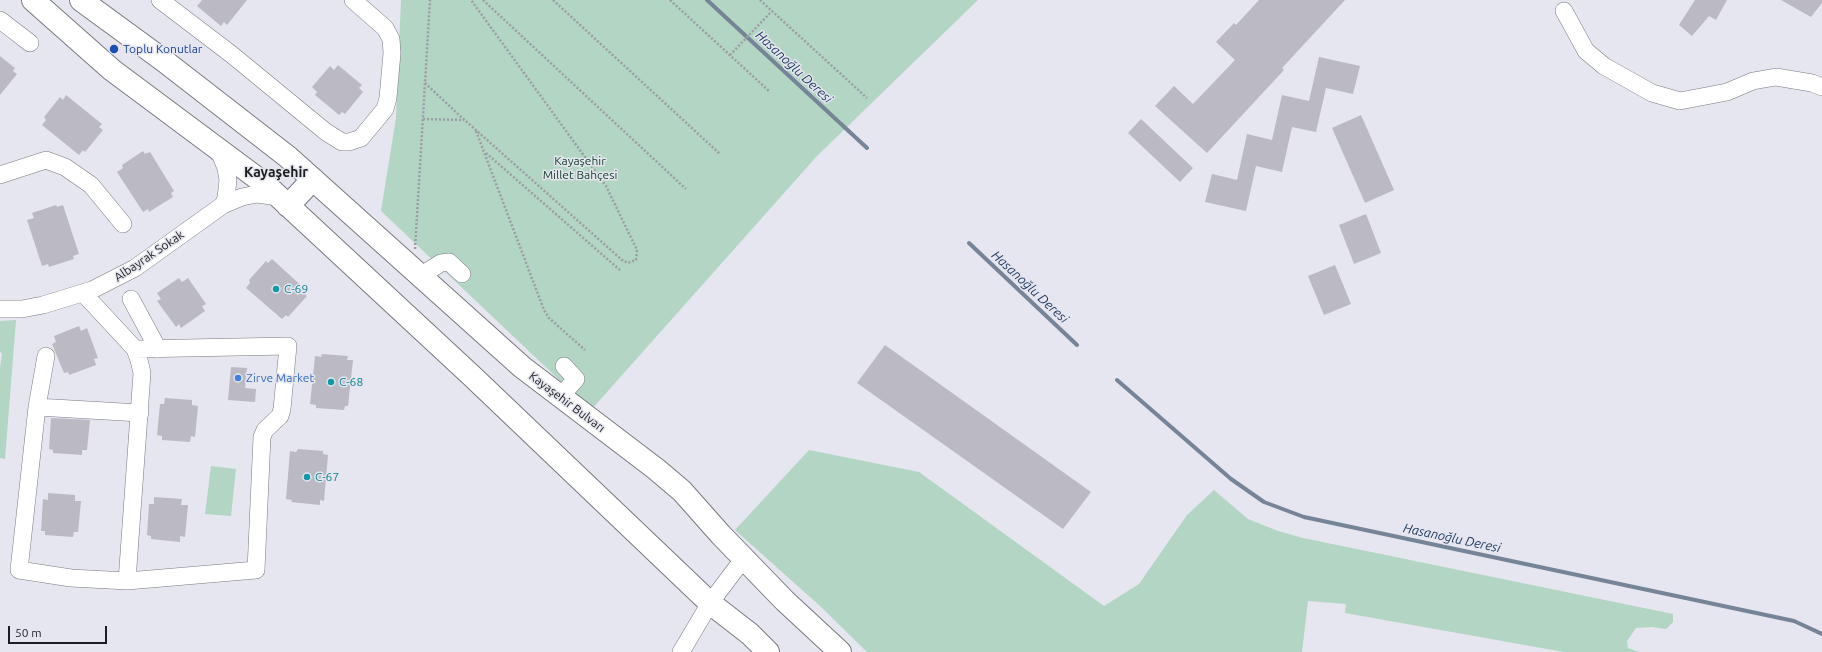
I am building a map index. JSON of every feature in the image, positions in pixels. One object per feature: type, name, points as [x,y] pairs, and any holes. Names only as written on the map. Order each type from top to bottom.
[{"type":"main road","points":[[33,0],[112,70],[246,169],[473,377],[710,603],[750,634],[768,652]]},
{"type":"main road","name":"Kayaşehir Bulvarı","points":[[82,0],[163,60],[288,157],[522,367],[646,461],[682,491],[785,601],[840,652]]},
{"type":"main road","points":[[283,202],[313,179]]},
{"type":"street","points":[[160,0],[231,54],[326,132],[342,142],[348,142],[361,138],[385,109],[388,98],[392,53],[391,39],[385,28],[353,0]]},
{"type":"street","points":[[1564,11],[1586,51],[1604,66],[1630,82],[1659,95],[1680,101],[1701,98],[1727,92],[1753,81],[1776,77],[1812,83],[1822,87]]},
{"type":"street","points":[[0,20],[30,42]]},
{"type":"street","points":[[218,148],[226,168],[228,180],[226,198],[223,205]]},
{"type":"street","points":[[0,175],[46,160],[65,168],[91,186],[123,224]]},
{"type":"street","name":"Albayrak Sokak","points":[[0,310],[22,309],[43,305],[83,293],[116,280],[223,205],[242,196],[257,194],[283,202]]},
{"type":"street","points":[[417,273],[441,263],[449,262],[462,274]]},
{"type":"street","points":[[83,293],[135,349],[142,373],[127,580]]},
{"type":"street","points":[[131,299],[158,349]]},
{"type":"street","points":[[46,356],[37,407],[19,570],[71,578],[127,580],[256,570],[262,437],[265,430],[280,416],[282,409],[288,346],[135,349]]},
{"type":"street","points":[[560,397],[576,379],[564,366]]},
{"type":"street","points":[[37,407],[140,413]]},
{"type":"street","points":[[681,652],[710,603],[744,558]]},
{"type":"path","points":[[417,273],[423,119],[430,0]]},
{"type":"path","points":[[425,83],[622,260],[628,263],[636,260],[637,250],[606,186],[471,0]]},
{"type":"path","points":[[483,0],[686,189]]},
{"type":"path","points":[[553,0],[720,154]]},
{"type":"path","points":[[670,0],[770,92]]},
{"type":"path","points":[[760,0],[867,98]]},
{"type":"path","points":[[730,55],[772,11]]},
{"type":"path","points":[[423,119],[465,120]]},
{"type":"path","points":[[476,129],[544,310],[549,318],[585,350]]},
{"type":"path","points":[[485,153],[620,271]]},
{"type":"green space","name":"Kayaşehir Millet Bahçesi","points":[[401,0],[978,0],[817,156],[591,410],[381,211],[396,118]]},
{"type":"green space","points":[[16,320],[5,459],[0,458],[0,368],[2,354],[0,351],[0,321]]},
{"type":"green space","points":[[809,450],[919,472],[1104,606],[1139,584],[1187,515],[1214,490],[1248,519],[1278,531],[1303,538],[1673,614],[1673,622],[1666,629],[1652,627],[1636,628],[1627,641],[1628,648],[1639,652],[1564,652],[1345,613],[1346,604],[1308,601],[1302,652],[867,652],[820,606],[735,530]]},
{"type":"green space","points":[[211,466],[236,469],[231,516],[205,514]]},
{"type":"building","points":[[202,0],[247,0],[227,25],[224,22],[221,26],[197,6]]},
{"type":"building","points":[[1259,0],[1345,0],[1282,68],[1284,70],[1207,153],[1155,106],[1174,86],[1193,104],[1235,60],[1216,42],[1234,23],[1236,25]]},
{"type":"building","points":[[1695,0],[1727,0],[1716,20],[1709,16],[1692,36],[1679,25]]},
{"type":"building","points":[[1781,0],[1822,0],[1822,3],[1811,17]]},
{"type":"building","points":[[0,56],[15,68],[13,71],[17,74],[0,95]]},
{"type":"building","points":[[1319,57],[1360,66],[1353,94],[1326,88],[1316,132],[1292,127],[1282,172],[1256,166],[1246,211],[1205,202],[1212,174],[1237,180],[1247,134],[1272,140],[1282,95],[1309,101]]},
{"type":"building","points":[[338,65],[362,85],[359,88],[363,92],[345,114],[342,112],[339,115],[315,95],[317,92],[312,87],[330,66],[334,70]]},
{"type":"building","points":[[66,95],[102,124],[99,127],[103,130],[85,152],[83,150],[79,155],[42,125],[46,120],[44,117],[60,97],[63,100]]},
{"type":"building","points":[[1361,115],[1394,190],[1365,203],[1332,128]]},
{"type":"building","points":[[1141,119],[1193,168],[1180,182],[1128,133]]},
{"type":"building","points":[[143,151],[145,154],[150,152],[174,191],[171,193],[173,197],[149,212],[148,209],[143,212],[117,172],[123,168],[122,165]]},
{"type":"building","points":[[56,205],[57,207],[63,205],[79,254],[73,256],[74,259],[49,267],[48,264],[42,266],[27,220],[34,218],[32,213]]},
{"type":"building","points":[[1366,214],[1381,253],[1354,264],[1339,225]]},
{"type":"building","name":"C-69","points":[[272,259],[306,290],[303,293],[307,296],[288,317],[286,315],[282,319],[246,288],[250,283],[249,280],[266,261],[268,263]]},
{"type":"building","points":[[1335,265],[1351,304],[1324,315],[1308,276]]},
{"type":"building","points":[[179,278],[182,282],[188,278],[206,304],[202,306],[205,311],[181,328],[179,324],[176,327],[157,301],[161,299],[157,293]]},
{"type":"building","points":[[79,326],[81,331],[87,328],[98,358],[94,359],[96,365],[69,375],[68,372],[64,373],[52,344],[56,342],[54,336]]},
{"type":"building","points":[[885,345],[1091,492],[1063,529],[857,383]]},
{"type":"building","name":"C-68","points":[[322,354],[348,356],[347,360],[353,360],[348,406],[345,406],[344,410],[316,408],[316,405],[310,404],[315,356],[321,357]]},
{"type":"building","name":"Zirve Market","points":[[231,367],[247,368],[245,388],[256,389],[255,402],[228,400]]},
{"type":"building","points":[[165,398],[192,400],[192,405],[198,406],[195,437],[191,436],[190,442],[162,440],[162,436],[157,435],[160,404],[164,404]]},
{"type":"building","points":[[51,418],[90,420],[87,450],[82,450],[82,455],[53,453],[53,450],[49,449]]},
{"type":"building","name":"C-67","points":[[298,449],[323,451],[323,454],[328,455],[324,501],[320,500],[320,505],[291,502],[292,500],[286,499],[290,451],[296,452]]},
{"type":"building","points":[[48,493],[75,495],[75,501],[81,501],[78,532],[74,532],[73,537],[45,535],[45,531],[41,531],[43,499],[48,500]]},
{"type":"building","points":[[154,497],[182,499],[181,505],[188,505],[185,537],[180,536],[180,542],[151,539],[151,536],[147,535],[149,504],[154,504]]},
{"type":"waterway","name":"Hasanoğlu Deresi","points":[[707,0],[867,148]]},
{"type":"waterway","name":"Hasanoğlu Deresi","points":[[969,243],[1077,345]]},
{"type":"waterway","name":"Hasanoğlu Deresi","points":[[1117,380],[1231,479],[1264,502],[1304,517],[1794,621],[1822,634]]},
{"type":"place","name":"Toplu Konutlar","points":[[114,49]]},
{"type":"place","name":"C-69","points":[[276,289]]},
{"type":"place","name":"Zirve Market","points":[[238,378]]},
{"type":"place","name":"C-68","points":[[331,382]]},
{"type":"place","name":"C-67","points":[[307,477]]},
{"type":"district","name":"Kayaşehir","points":[[276,172]]}]
